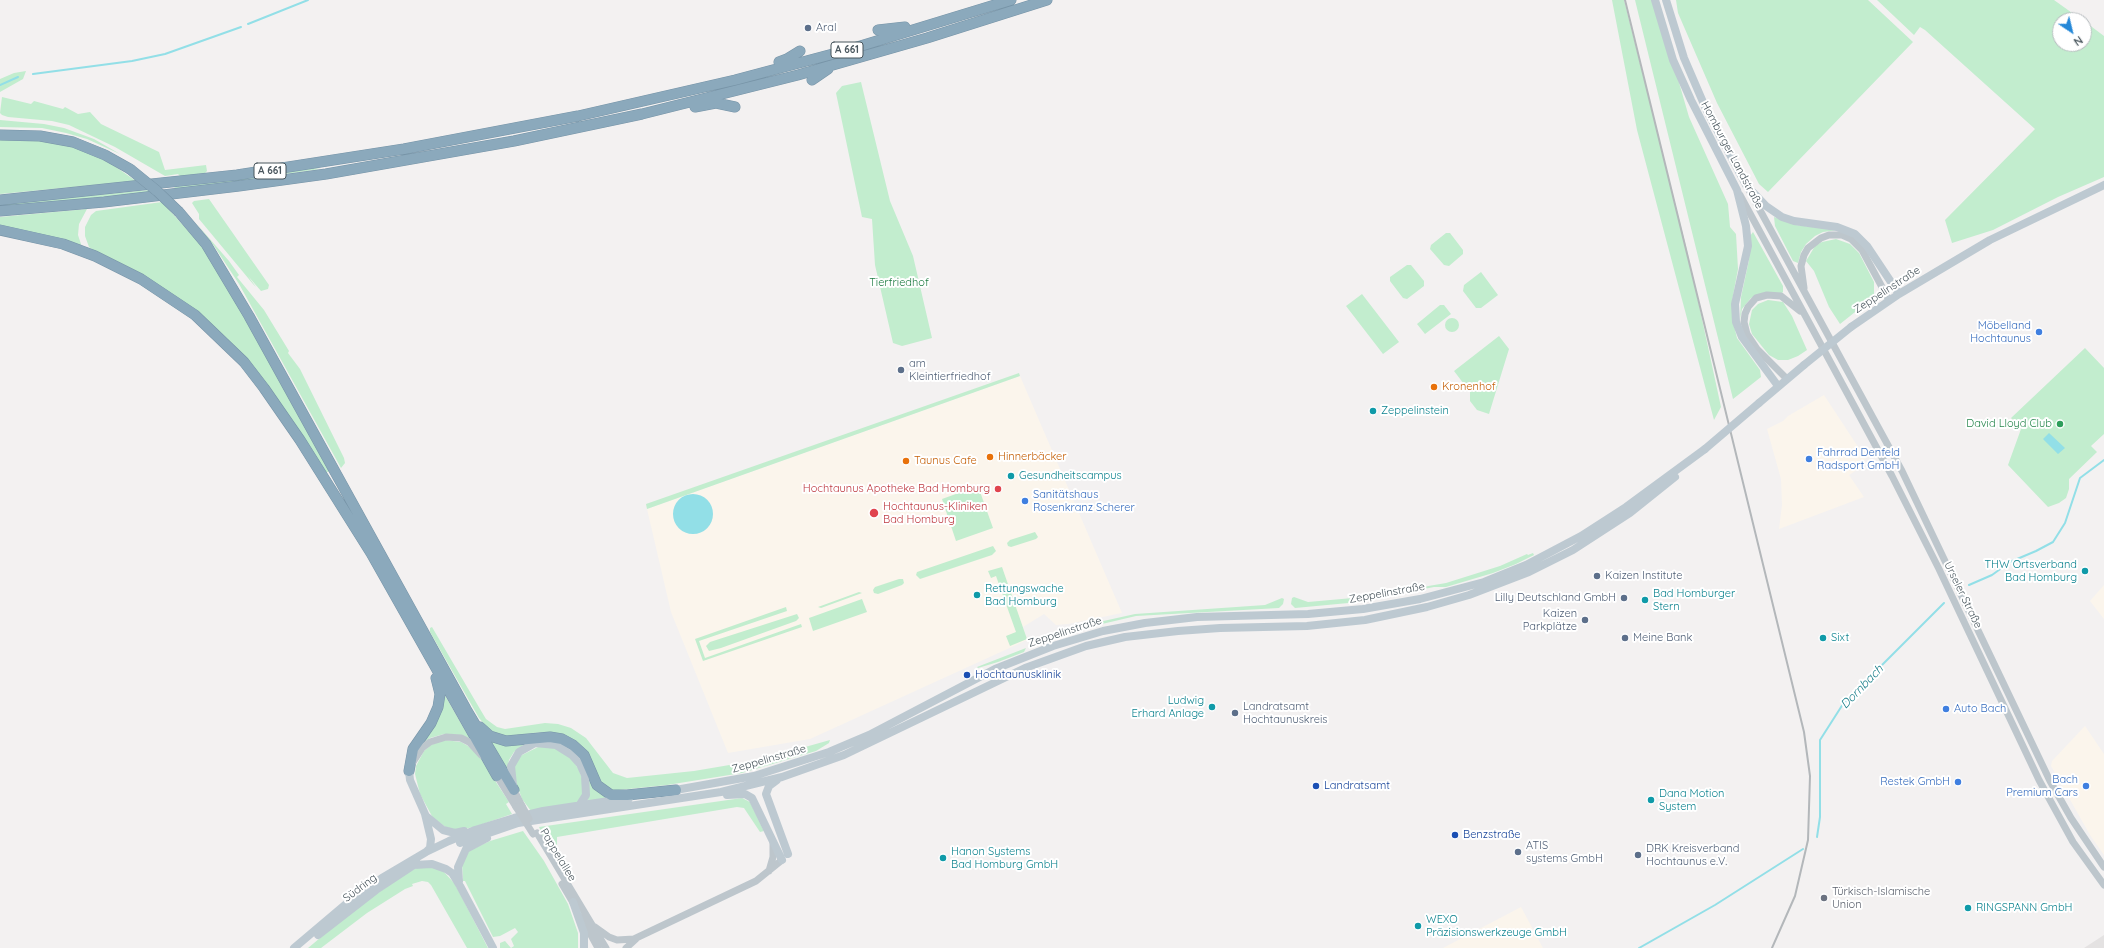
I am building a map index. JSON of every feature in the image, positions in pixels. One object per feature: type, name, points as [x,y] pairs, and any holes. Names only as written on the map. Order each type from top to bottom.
[{"type":"highway","name":"A 661","points":[[0,200],[178,183],[325,162],[464,139],[578,116],[735,80],[844,51],[1011,0]]},
{"type":"highway","name":"A 661","points":[[0,211],[104,202],[326,174],[514,141],[642,114],[836,64],[927,38],[1046,0]]},
{"type":"highway","points":[[878,30],[898,29],[936,18],[958,17]]},
{"type":"highway","points":[[735,80],[749,69],[788,59],[800,51]]},
{"type":"highway","points":[[812,80],[836,64]]},
{"type":"highway","points":[[642,114],[716,104],[735,107]]},
{"type":"highway","points":[[0,135],[29,135],[73,142],[105,155],[130,169],[157,191],[179,212],[206,244],[249,316],[466,709],[514,790]]},
{"type":"highway","points":[[0,230],[63,244],[95,256],[141,278],[177,301],[212,330],[244,362],[280,411],[324,477],[371,553],[429,659],[497,776]]},
{"type":"highway","points":[[409,771],[413,749],[431,723],[438,707],[440,694],[429,659]]},
{"type":"highway","points":[[466,709],[485,732],[498,739],[515,741],[550,737],[562,739],[573,744],[584,755],[597,785],[611,795],[631,795],[676,790]]},
{"type":"main road","name":"Homburger Landstraße","points":[[1655,0],[1673,60],[1691,100],[1737,190]]},
{"type":"main road","name":"Homburger Landstraße","points":[[1666,0],[1684,58],[1706,109],[1746,185]]},
{"type":"main road","points":[[1746,185],[1766,206],[1782,217],[1794,221],[1837,227],[1855,234],[1867,246],[1899,294]]},
{"type":"main road","name":"Zeppelinstraße","points":[[436,853],[498,828],[541,819],[721,792],[782,777],[844,755],[1025,668],[1086,646],[1125,637],[1178,631],[1220,628],[1300,626],[1365,620],[1427,608],[1469,595],[1542,566],[1610,528],[1662,488],[1804,364],[1851,327],[1889,300],[1990,240],[2104,185]]},
{"type":"main road","points":[[1737,190],[1746,226],[1748,246],[1735,304],[1736,322],[1742,337],[1778,386]]},
{"type":"main road","name":"Zeppelinstraße","points":[[426,852],[475,830],[543,811],[754,776],[829,752],[876,732],[1001,666],[1054,646],[1103,631],[1145,623],[1197,617],[1308,614],[1363,610],[1420,599],[1484,582],[1539,559],[1581,536],[1626,507],[1705,449]]},
{"type":"main road","points":[[514,790],[510,771],[515,756],[529,745],[550,743],[568,751],[582,768],[586,792],[579,806]]},
{"type":"main road","points":[[409,771],[414,790],[425,814],[431,839],[430,848],[426,852]]},
{"type":"main road","points":[[782,777],[768,786],[766,794],[785,857]]},
{"type":"main road","points":[[661,801],[745,794],[749,795],[755,802],[772,836],[785,857]]},
{"type":"main road","points":[[425,814],[444,830],[455,833],[475,830]]},
{"type":"main road","points":[[460,886],[458,867],[466,849],[480,841],[541,819]]},
{"type":"main road","name":"Südring","points":[[294,948],[354,898],[382,878],[426,852]]},
{"type":"main road","name":"Südring","points":[[302,948],[362,899],[414,865],[436,853]]},
{"type":"main road","points":[[414,865],[424,863],[439,865],[452,873],[493,948]]},
{"type":"main road","points":[[573,902],[584,933],[584,948]]},
{"type":"street","name":"Homburger Landstraße","points":[[1746,185],[1805,294]]},
{"type":"street","name":"Homburger Landstraße","points":[[1737,190],[1804,313]]},
{"type":"street","points":[[1805,294],[1801,273],[1804,255],[1814,242],[1821,238],[1835,234],[1851,239],[1862,250],[1889,300]]},
{"type":"street","name":"Urseler Straße","points":[[1805,294],[1916,500],[2050,781],[2071,818],[2104,866]]},
{"type":"street","points":[[1787,379],[1757,349],[1747,334],[1744,322],[1745,314],[1748,306],[1756,298],[1767,295],[1777,295],[1785,298],[1804,313]]},
{"type":"street","name":"Urseler Straße","points":[[1804,313],[1908,507],[2039,780],[2073,842],[2104,885]]},
{"type":"street","name":"Pappelallee","points":[[409,771],[416,756],[426,745],[438,738],[461,738],[472,745],[519,806],[598,948]]},
{"type":"street","name":"Pappelallee","points":[[514,790],[519,806]]},
{"type":"street","name":"Pappelallee","points":[[534,834],[595,928],[606,948]]},
{"type":"street","points":[[768,873],[773,857],[772,836]]},
{"type":"street","points":[[595,928],[601,933],[617,940],[634,939],[756,881],[768,873],[785,857]]},
{"type":"street","points":[[626,948],[641,936]]},
{"type":"shaded area","points":[[1020,376],[1122,613],[1056,625],[1044,614],[1023,627],[1027,640],[810,739],[728,753],[671,612],[647,509]]},
{"type":"shaded area","points":[[1824,395],[1866,459],[1861,461],[1863,466],[1849,475],[1864,497],[1779,529],[1782,505],[1781,479],[1767,429],[1783,421],[1788,416]]},
{"type":"shaded area","points":[[2104,585],[2104,619],[2090,601]]},
{"type":"shaded area","points":[[2085,726],[2104,754],[2104,855],[2090,835],[2051,766],[2052,761]]},
{"type":"shaded area","points":[[1521,907],[1543,948],[1443,948]]},
{"type":"shaded area","points":[[2104,935],[2104,948],[2084,948]]},
{"type":"green space","points":[[1612,0],[1624,0],[1687,250],[1721,407],[1714,420],[1637,130]]},
{"type":"green space","points":[[1635,0],[1655,0],[1689,117],[1728,204],[1730,227],[1736,234],[1738,269],[1732,301],[1733,321],[1737,338],[1760,370],[1761,377],[1733,399]]},
{"type":"green space","points":[[1676,0],[1868,0],[1913,42],[1768,192],[1759,184],[1717,103],[1678,13]]},
{"type":"green space","points":[[1877,0],[2054,0],[2071,12],[2052,12],[2052,52],[2092,52],[2092,27],[2104,36],[2104,177],[2058,197],[1993,230],[1952,243],[1945,220],[2035,129],[1925,30],[1920,27],[1914,35]]},
{"type":"green space","points":[[26,71],[23,79],[0,92],[0,79],[14,73]]},
{"type":"green space","name":"Tierfriedhof","points":[[861,82],[890,201],[913,256],[932,338],[902,346],[893,343],[875,265],[872,219],[862,217],[836,93],[842,86]]},
{"type":"green space","points":[[2,97],[31,104],[34,101],[63,109],[65,107],[78,114],[90,112],[101,124],[159,152],[165,170],[206,165],[207,171],[205,173],[184,176],[180,176],[178,174],[165,176],[115,147],[69,125],[52,121],[8,117],[2,115],[0,113]]},
{"type":"green space","points":[[0,120],[44,124],[64,128],[94,139],[120,154],[87,139],[66,133],[42,128],[0,127]]},
{"type":"green space","points":[[23,137],[69,144],[110,163],[136,181],[0,194],[0,138]]},
{"type":"green space","points":[[314,168],[320,169],[177,190],[174,187]]},
{"type":"green space","points":[[149,190],[152,192],[0,207],[0,204]]},
{"type":"green space","points":[[209,199],[269,285],[268,289],[261,291],[248,276],[256,287],[253,284],[199,219],[199,214],[192,203],[194,201]]},
{"type":"green space","points":[[162,202],[201,245],[220,272],[330,471],[325,473],[234,348],[89,247],[85,236],[85,227],[91,215],[96,211]]},
{"type":"green space","points":[[87,209],[79,224],[78,235],[82,247],[0,227],[0,217]]},
{"type":"green space","points":[[1774,217],[1796,225],[1838,230],[1823,232],[1815,236],[1806,244],[1801,252],[1798,263],[1793,261],[1775,226]]},
{"type":"green space","points":[[196,223],[229,261],[239,275],[237,277],[264,310],[289,351],[288,353],[300,369],[344,458],[345,463],[341,468],[239,284],[214,246]]},
{"type":"green space","points":[[1753,232],[1783,286],[1783,292],[1781,294],[1767,292],[1751,298],[1742,309],[1740,320],[1741,297],[1749,260],[1750,236]]},
{"type":"green space","points":[[1446,233],[1450,233],[1463,250],[1463,254],[1449,266],[1444,265],[1430,249],[1431,245]]},
{"type":"green space","points":[[1836,239],[1850,244],[1859,253],[1874,282],[1874,297],[1840,324],[1829,307],[1814,271],[1806,261],[1815,246],[1822,242]]},
{"type":"green space","points":[[1407,265],[1411,265],[1424,281],[1424,286],[1407,299],[1403,298],[1390,281],[1390,277]]},
{"type":"green space","points":[[1481,272],[1498,295],[1481,308],[1476,308],[1463,291],[1464,285]]},
{"type":"green space","points":[[1362,294],[1399,342],[1383,354],[1346,306]]},
{"type":"green space","points":[[1768,300],[1783,302],[1792,316],[1807,350],[1798,356],[1788,360],[1778,360],[1769,355],[1752,334],[1749,324],[1752,310],[1758,304]]},
{"type":"green space","points":[[1440,305],[1444,305],[1451,314],[1425,334],[1417,324]]},
{"type":"green space","points":[[1452,318],[1457,320],[1459,325],[1457,330],[1452,332],[1447,330],[1445,325],[1447,320]]},
{"type":"green space","points":[[1499,336],[1509,349],[1489,414],[1477,410],[1470,401],[1470,392],[1454,371]]},
{"type":"green space","name":"David Lloyd Club","points":[[2085,348],[2104,368],[2104,434],[2091,446],[2097,452],[2069,479],[2069,489],[2066,498],[2059,503],[2048,507],[2008,465],[2021,429],[2011,418]]},
{"type":"green space","points":[[1019,373],[1020,376],[647,509],[646,504]]},
{"type":"green space","points":[[978,486],[993,528],[956,541],[942,499]]},
{"type":"green space","points":[[1035,532],[1038,537],[1036,539],[1011,547],[1008,546],[1007,543],[1010,540]]},
{"type":"green space","points":[[993,546],[996,551],[992,555],[920,579],[916,575],[917,572]]},
{"type":"green space","points":[[1533,553],[1534,555],[1516,564],[1493,573],[1446,587],[1434,587],[1359,602],[1295,608],[1291,604],[1292,598],[1294,597],[1308,602],[1364,597],[1446,583],[1500,566],[1527,554]]},
{"type":"green space","points":[[1002,567],[1027,639],[1010,646],[1006,636],[1016,632],[996,576],[991,578],[988,571]]},
{"type":"green space","points":[[903,579],[904,583],[902,585],[878,594],[874,593],[873,590],[875,587]]},
{"type":"green space","points":[[859,592],[862,593],[821,608],[818,607]]},
{"type":"green space","points":[[1282,598],[1284,599],[1283,604],[1279,608],[1136,616],[1065,633],[1063,630],[1135,614],[1265,605]]},
{"type":"green space","points":[[862,599],[867,612],[813,631],[809,618]]},
{"type":"green space","points":[[786,607],[787,611],[699,641],[705,658],[801,624],[802,627],[703,661],[695,639]]},
{"type":"green space","points":[[797,614],[799,618],[796,621],[721,648],[709,651],[706,646],[710,642]]},
{"type":"green space","points":[[432,627],[486,719],[497,727],[505,729],[545,723],[558,724],[571,728],[586,738],[613,773],[627,778],[694,771],[759,760],[830,740],[829,743],[816,751],[742,773],[667,785],[609,791],[553,732],[532,733],[510,738],[493,732],[486,726],[479,718],[430,632],[430,628]]},
{"type":"green space","points":[[1026,648],[1024,652],[998,662],[978,668],[977,667]]},
{"type":"green space","points":[[443,692],[470,739],[458,735],[444,734],[430,738],[422,744]]},
{"type":"green space","points":[[486,738],[494,742],[508,744],[541,739],[561,742],[573,748],[582,759],[596,789],[612,798],[587,803],[589,792],[585,769],[578,757],[565,746],[551,741],[528,743],[514,752],[509,760],[507,772]]},
{"type":"green space","points":[[444,740],[461,742],[479,756],[509,802],[506,804],[512,814],[474,827],[458,830],[447,828],[433,818],[420,794],[415,774],[416,766],[424,751],[431,745]]},
{"type":"green space","points":[[540,746],[553,747],[570,756],[579,770],[584,784],[583,794],[578,802],[572,805],[531,811],[522,799],[514,776],[515,764],[520,756]]},
{"type":"green space","points":[[742,798],[750,802],[764,831],[760,832],[744,808],[737,807],[557,837],[557,855],[547,845],[539,827]]},
{"type":"green space","points":[[523,831],[544,861],[568,904],[578,933],[578,948],[511,948],[514,946],[511,939],[518,932],[515,928],[500,936],[493,937],[465,881],[463,881],[462,864],[469,851],[490,841]]},
{"type":"green space","points":[[432,867],[444,872],[455,884],[488,948],[467,948],[431,885],[428,882],[422,881],[412,884],[413,886],[405,889],[367,913],[321,948],[308,948],[355,909],[408,872],[417,868]]},
{"type":"green space","points":[[505,941],[511,948],[500,948],[500,943]]},
{"type":"water","points":[[2049,433],[2065,448],[2058,454],[2043,439]]},
{"type":"water","points":[[689,494],[697,494],[704,497],[710,503],[713,514],[710,525],[704,531],[697,534],[689,534],[682,531],[676,525],[673,518],[673,510],[676,503],[682,497]]},
{"type":"waterway","points":[[248,24],[308,0]]},
{"type":"waterway","points":[[33,74],[132,61],[165,54],[241,27]]},
{"type":"waterway","points":[[0,85],[18,77]]},
{"type":"waterway","name":"Dornbach","points":[[1969,585],[1992,575],[2010,562],[2053,542],[2065,523],[2080,478],[2104,460]]},
{"type":"waterway","name":"Dornbach","points":[[1817,837],[1820,817],[1820,740],[1843,704],[1944,603]]},
{"type":"waterway","name":"Dornbach","points":[[1639,948],[1715,905],[1803,849]]},
{"type":"railway","points":[[1625,0],[1804,732],[1810,776],[1808,840],[1795,896],[1772,948]]},
{"type":"place","name":"Aral","points":[[808,28]]},
{"type":"place","name":"Möbelland Hochtaunus","points":[[2039,332]]},
{"type":"place","name":"am Kleintierfriedhof","points":[[901,370]]},
{"type":"place","name":"Kronenhof","points":[[1434,387]]},
{"type":"place","name":"Zeppelinstein","points":[[1373,411]]},
{"type":"place","name":"David Lloyd Club","points":[[2060,424]]},
{"type":"place","name":"Hinnerbäcker","points":[[990,457]]},
{"type":"place","name":"Fahrrad Denfeld Radsport GmbH","points":[[1809,459]]},
{"type":"place","name":"Taunus Cafe","points":[[906,461]]},
{"type":"place","name":"Gesundheitscampus","points":[[1011,476]]},
{"type":"place","name":"Hochtaunus Apotheke Bad Homburg","points":[[998,489]]},
{"type":"place","name":"Sanitätshaus Rosenkranz Scherer","points":[[1025,501]]},
{"type":"place","name":"Hochtaunus-Kliniken Bad Homburg","points":[[874,513]]},
{"type":"place","name":"THW Ortsverband Bad Homburg","points":[[2085,571]]},
{"type":"place","name":"Kaizen Institute","points":[[1597,576]]},
{"type":"place","name":"Rettungswache Bad Homburg","points":[[977,595]]},
{"type":"place","name":"Lilly Deutschland GmbH","points":[[1624,598]]},
{"type":"place","name":"Bad Homburger Stern","points":[[1645,600]]},
{"type":"place","name":"Kaizen Parkplätze","points":[[1585,620]]},
{"type":"place","name":"Meine Bank","points":[[1625,638]]},
{"type":"place","name":"Sixt","points":[[1823,638]]},
{"type":"place","name":"Hochtaunusklinik","points":[[967,675]]},
{"type":"place","name":"Ludwig Erhard Anlage","points":[[1212,707]]},
{"type":"place","name":"Auto Bach","points":[[1946,709]]},
{"type":"place","name":"Landratsamt Hochtaunuskreis","points":[[1235,713]]},
{"type":"place","name":"Restek GmbH","points":[[1958,782]]},
{"type":"place","name":"Landratsamt","points":[[1316,786]]},
{"type":"place","name":"Bach Premium Cars","points":[[2086,786]]},
{"type":"place","name":"Dana Motion System","points":[[1651,800]]},
{"type":"place","name":"Benzstraße","points":[[1455,835]]},
{"type":"place","name":"ATIS systems GmbH","points":[[1518,852]]},
{"type":"place","name":"DRK Kreisverband Hochtaunus e.V.","points":[[1638,855]]},
{"type":"place","name":"Hanon Systems Bad Homburg GmbH","points":[[943,858]]},
{"type":"place","name":"Türkisch-Islamische Union","points":[[1824,898]]},
{"type":"place","name":"RINGSPANN GmbH","points":[[1968,908]]},
{"type":"place","name":"WEXO Präzisionswerkzeuge GmbH","points":[[1418,926]]}]
